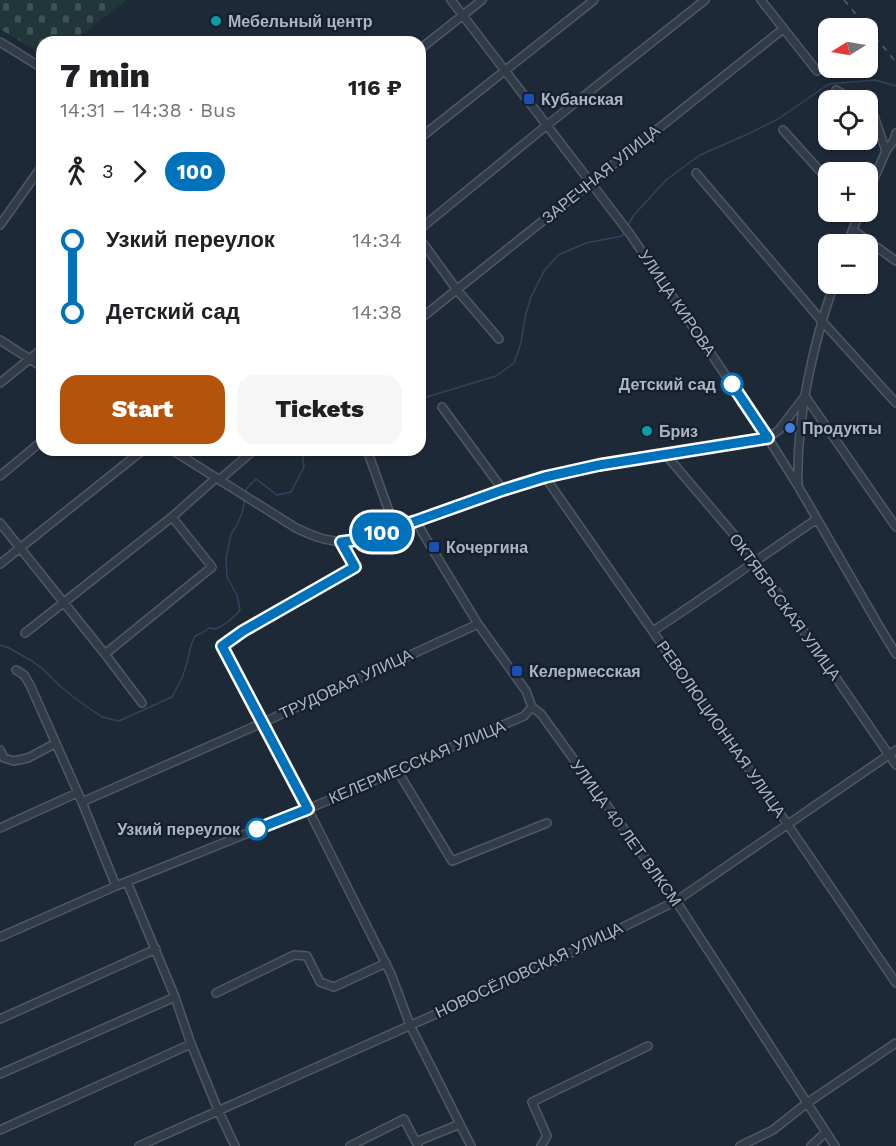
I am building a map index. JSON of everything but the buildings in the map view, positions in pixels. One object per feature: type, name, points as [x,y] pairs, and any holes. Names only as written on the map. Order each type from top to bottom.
[{"type":"street","name":"УЛИЦА КИРОВА","points":[[451,0],[630,234],[768,438],[896,654]]},
{"type":"street","points":[[426,44],[482,0]]},
{"type":"street","points":[[426,133],[594,0]]},
{"type":"street","points":[[426,224],[705,0]]},
{"type":"street","points":[[761,0],[817,71]]},
{"type":"street","name":"ЗАРЕЧНАЯ УЛИЦА","points":[[426,315],[783,29]]},
{"type":"street","points":[[0,42],[36,64]]},
{"type":"street","points":[[878,128],[886,151]]},
{"type":"street","points":[[783,130],[818,169]]},
{"type":"street","points":[[878,170],[896,134]]},
{"type":"street","points":[[696,173],[821,320],[896,403]]},
{"type":"street","points":[[0,225],[36,174]]},
{"type":"street","points":[[851,234],[856,222]]},
{"type":"street","points":[[853,230],[896,261]]},
{"type":"street","points":[[426,247],[457,290],[499,339]]},
{"type":"street","points":[[798,486],[805,396],[821,320],[830,294]]},
{"type":"street","points":[[0,340],[36,363]]},
{"type":"street","points":[[0,383],[36,354]]},
{"type":"street","points":[[182,456],[296,528],[315,537],[341,542],[356,540],[395,528],[545,477],[599,465],[768,438],[779,430],[805,396]]},
{"type":"street","points":[[805,396],[896,527]]},
{"type":"street","points":[[442,407],[503,490]]},
{"type":"street","points":[[0,476],[36,446]]},
{"type":"street","name":"ОКТЯБРЬСКАЯ УЛИЦА","points":[[666,455],[755,560],[896,765]]},
{"type":"street","points":[[0,564],[136,456]]},
{"type":"street","points":[[25,633],[247,456]]},
{"type":"street","points":[[369,456],[395,528]]},
{"type":"street","name":"РЕВОЛЮЦИОННАЯ УЛИЦА","points":[[545,477],[896,983]]},
{"type":"street","points":[[105,654],[212,567],[172,517]]},
{"type":"street","points":[[653,631],[817,519]]},
{"type":"street","name":"УЛИЦА 40 ЛЕТ ВЛКСМ","points":[[416,521],[478,624],[526,691],[532,707],[541,714],[676,901],[836,1146]]},
{"type":"street","points":[[0,524],[142,703]]},
{"type":"street","points":[[341,542],[355,567],[243,631],[222,646],[386,963],[410,1025],[471,1146]]},
{"type":"street","name":"ТРУДОВАЯ УЛИЦА","points":[[82,802],[478,624]]},
{"type":"street","points":[[16,670],[24,675],[30,685],[116,886]]},
{"type":"street","name":"КЕЛЕРМЕССКАЯ УЛИЦА","points":[[0,937],[116,886],[308,809],[524,716],[532,707]]},
{"type":"street","points":[[0,750],[4,758],[14,761],[28,758],[56,742]]},
{"type":"street","name":"НОВОСЁЛОВСКАЯ УЛИЦА","points":[[139,1146],[544,966],[676,901],[896,750]]},
{"type":"street","points":[[397,770],[452,861],[547,823]]},
{"type":"street","points":[[0,828],[77,793]]},
{"type":"street","points":[[128,882],[175,997],[191,1044],[235,1146]]},
{"type":"street","points":[[0,1019],[156,949]]},
{"type":"street","points":[[216,993],[294,955],[307,956],[320,982],[334,987],[386,963]]},
{"type":"street","points":[[0,1074],[175,997]]},
{"type":"street","points":[[740,1146],[773,1130],[807,1103],[896,1043]]},
{"type":"street","points":[[0,1130],[191,1044]]},
{"type":"street","points":[[541,1146],[547,1136],[532,1102],[648,1046]]},
{"type":"street","points":[[350,1146],[404,1119],[417,1144],[460,1124]]},
{"type":"street","points":[[811,1146],[826,1132]]},
{"type":"green space","points":[[0,0],[127,0],[80,36],[36,36],[36,50],[0,29]]},
{"type":"waterway","points":[[627,227],[634,215],[666,180],[700,155],[778,119],[829,84],[875,80],[896,86]]},
{"type":"waterway","points":[[426,397],[496,376],[514,363],[531,297],[544,271],[558,255],[586,243],[622,236],[625,232]]},
{"type":"waterway","points":[[245,494],[247,488],[256,479],[277,495],[291,492],[304,467],[303,456]]},
{"type":"waterway","points":[[0,645],[32,661],[76,699],[102,717],[119,721],[172,697],[182,678],[195,636],[209,628],[216,629],[223,625],[240,610],[237,595],[227,577],[226,559],[231,534],[242,513],[245,499]]},
{"type":"railway","points":[[844,0],[896,62]]},
{"type":"bus line","name":"100","points":[[257,829],[308,809],[222,646],[243,631],[355,567],[341,542],[356,540],[416,521],[545,477],[599,465],[768,438],[732,384]]},
{"type":"place","name":"Мебельный центр","points":[[216,21]]},
{"type":"place","name":"Кубанская","points":[[529,99]]},
{"type":"place","name":"Детский сад","points":[[732,384]]},
{"type":"place","name":"Продукты","points":[[790,428]]},
{"type":"place","name":"Бриз","points":[[647,431]]},
{"type":"place","name":"Кочергина","points":[[434,547]]},
{"type":"place","name":"Келермесская","points":[[517,671]]},
{"type":"place","name":"Узкий переулок","points":[[257,829]]}]
